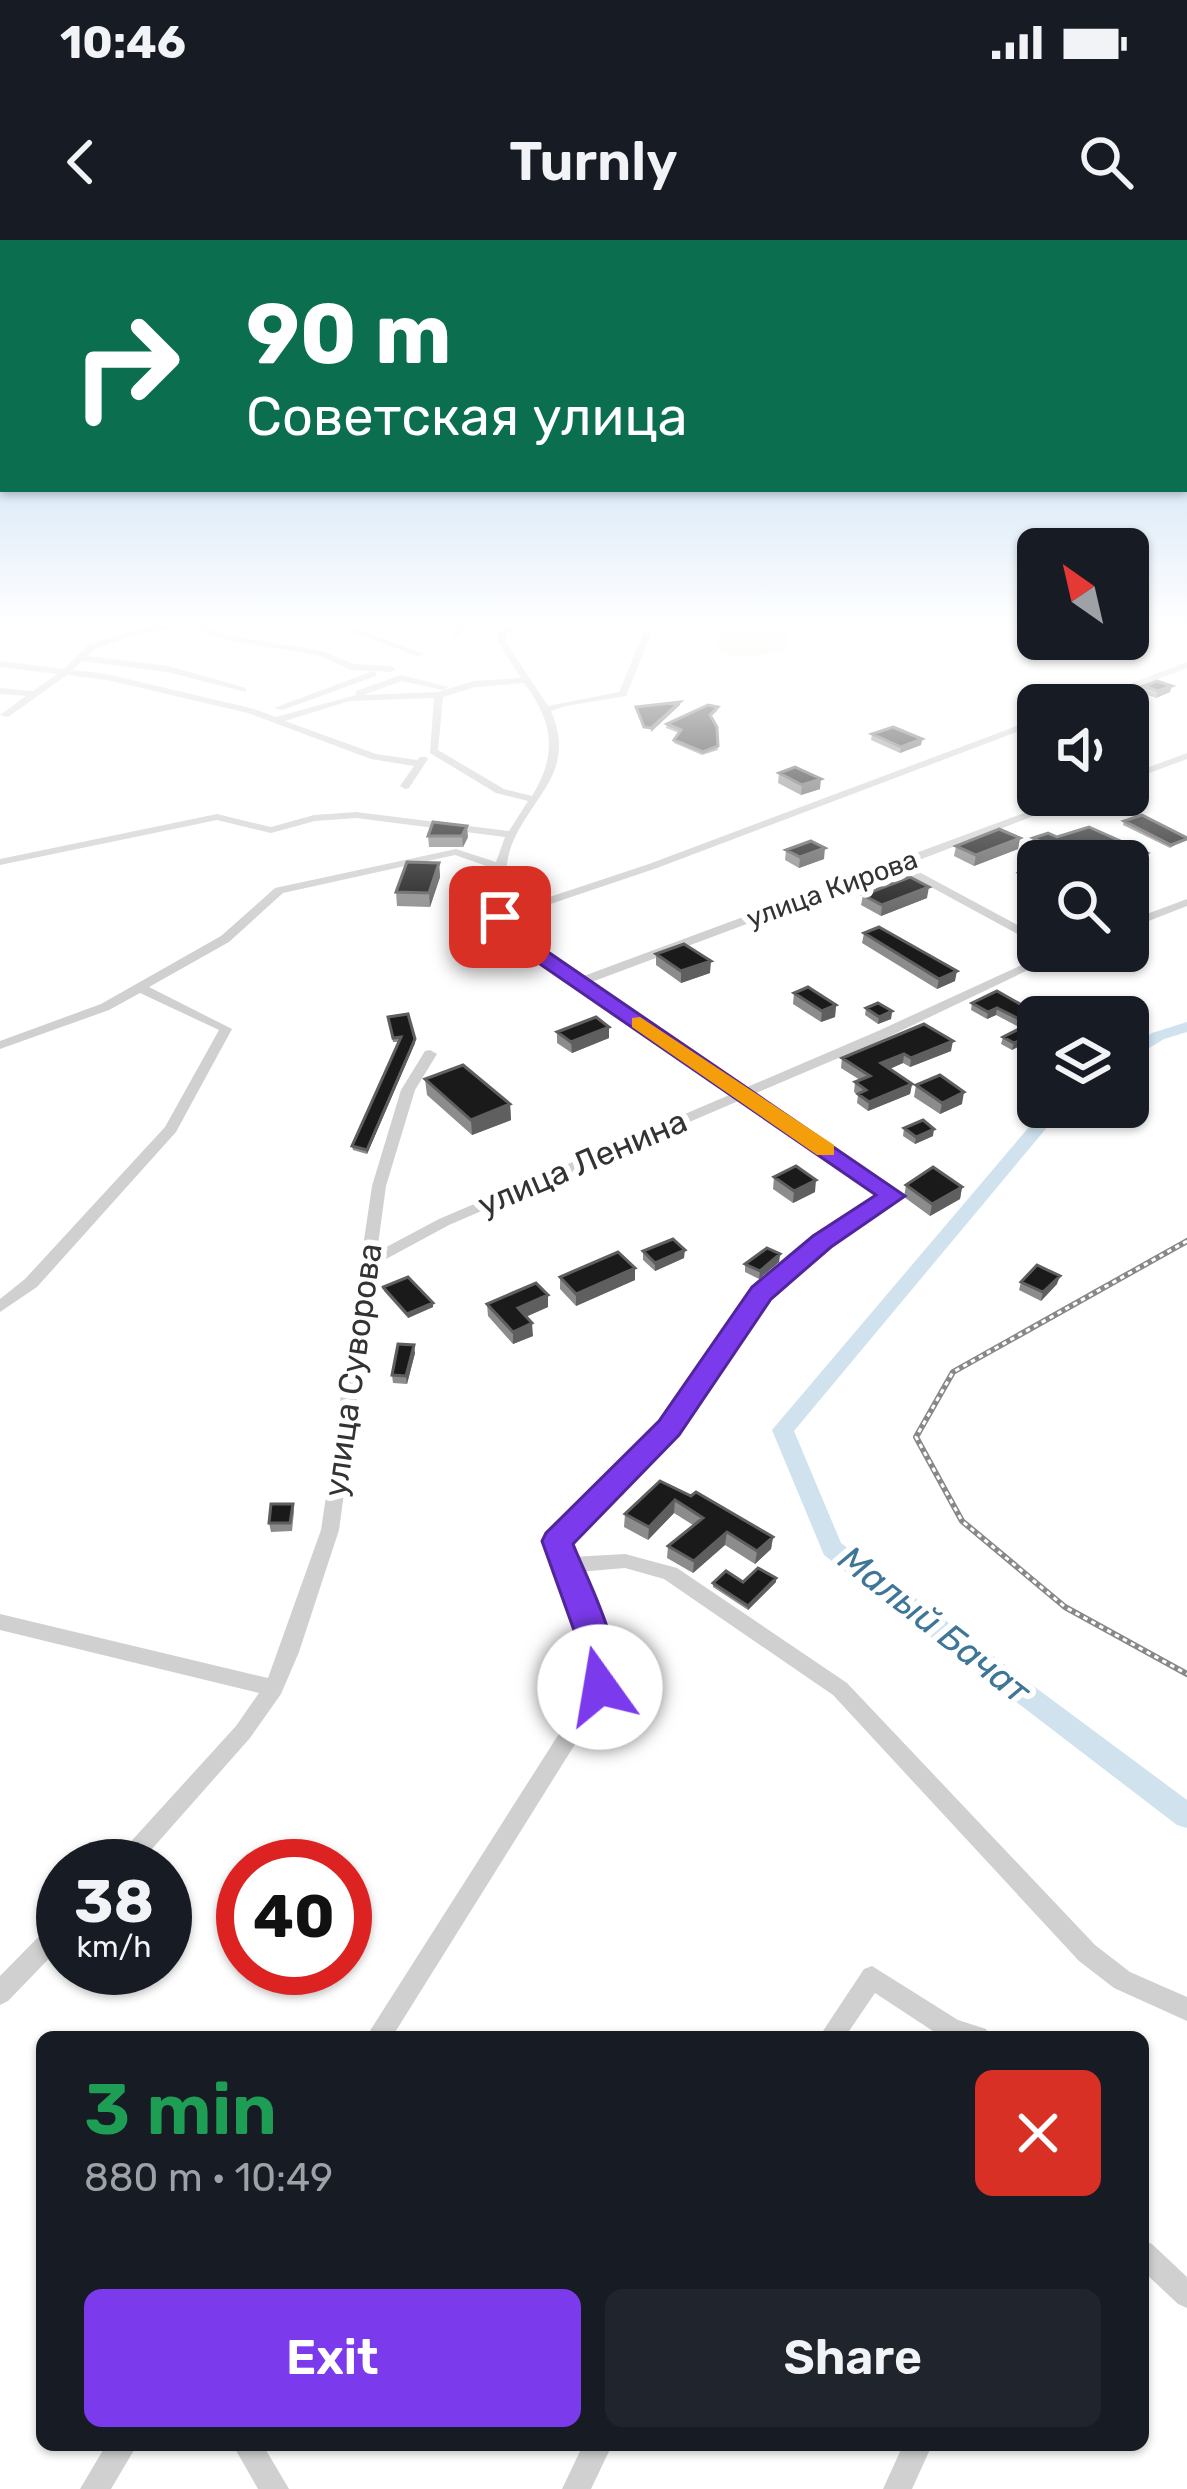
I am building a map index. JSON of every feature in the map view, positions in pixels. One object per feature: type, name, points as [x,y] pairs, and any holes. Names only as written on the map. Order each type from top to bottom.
[{"type":"street","points":[[291,727],[374,757],[462,769]]},
{"type":"street","points":[[405,786],[419,761],[433,751],[436,727]]},
{"type":"street","points":[[382,2031],[600,1687],[602,1661],[557,1541],[669,1428],[761,1293],[822,1242],[892,1196],[525,945],[500,917],[498,866],[507,838],[533,799],[555,750],[549,727]]},
{"type":"street","points":[[500,917],[652,866],[1017,729]]},
{"type":"street","points":[[433,751],[504,793],[533,799]]},
{"type":"street","points":[[1149,770],[1187,756]]},
{"type":"street","points":[[0,862],[87,848],[217,817],[271,830],[314,818],[356,815],[507,838]]},
{"type":"street","name":"улица Кирова","points":[[580,982],[1028,816]]},
{"type":"street","points":[[0,1045],[106,1007],[225,939],[280,890],[507,838]]},
{"type":"street","points":[[455,852],[498,866]]},
{"type":"street","points":[[898,865],[1017,930]]},
{"type":"street","points":[[1149,917],[1187,902]]},
{"type":"street","name":"улица Ленина","points":[[368,1263],[444,1222],[1017,970]]},
{"type":"street","points":[[0,1307],[31,1283],[171,1129],[226,1029],[140,988]]},
{"type":"street","name":"улица Суворова","points":[[148,1839],[218,1762],[274,1688],[330,1530],[380,1186],[397,1120],[419,1067],[430,1054]]},
{"type":"street","points":[[566,1565],[625,1562],[670,1573],[840,1689],[1087,1953],[1122,1980],[1187,2008]]},
{"type":"street","points":[[0,1622],[274,1688]]},
{"type":"street","points":[[0,1993],[36,1956]]},
{"type":"street","points":[[835,2031],[872,1977],[957,2031]]},
{"type":"street","points":[[1149,2259],[1187,2295]]},
{"type":"street","points":[[94,2489],[119,2451]]},
{"type":"street","points":[[251,2451],[275,2489]]},
{"type":"street","points":[[576,2489],[595,2451]]},
{"type":"street","points":[[897,2489],[915,2451]]},
{"type":"building","points":[[674,727],[717,727],[718,746],[703,752],[674,740],[681,730]]},
{"type":"building","points":[[893,727],[922,739],[901,747],[872,734]]},
{"type":"building","points":[[795,767],[821,779],[802,785],[779,773]]},
{"type":"building","points":[[1144,816],[1187,839],[1171,845],[1124,821]]},
{"type":"building","points":[[433,822],[467,826],[462,836],[428,836]]},
{"type":"building","points":[[1089,827],[1118,840],[1033,838],[1048,833],[1057,837]]},
{"type":"building","points":[[999,829],[1020,838],[976,855],[956,846]]},
{"type":"building","points":[[811,841],[825,848],[800,857],[786,850]]},
{"type":"building","points":[[407,862],[439,863],[429,893],[396,892]]},
{"type":"building","points":[[910,877],[929,887],[882,905],[863,895]]},
{"type":"building","points":[[879,927],[957,971],[939,979],[864,933]]},
{"type":"building","points":[[684,944],[711,961],[681,971],[656,954]]},
{"type":"building","points":[[808,987],[836,1005],[822,1011],[794,993]]},
{"type":"building","points":[[997,991],[1017,1002],[1017,1018],[997,1008],[988,1012],[972,1003]]},
{"type":"building","points":[[878,1003],[892,1011],[879,1017],[866,1008]]},
{"type":"building","points":[[408,1014],[415,1039],[367,1150],[352,1146],[401,1037],[393,1038],[388,1017]]},
{"type":"building","points":[[596,1017],[609,1027],[571,1042],[557,1032]]},
{"type":"building","points":[[924,1024],[953,1041],[911,1058],[904,1054],[881,1063],[912,1084],[869,1102],[858,1094],[866,1090],[855,1082],[870,1076],[842,1058]]},
{"type":"building","points":[[1017,1030],[1014,1043],[1003,1037]]},
{"type":"building","points":[[463,1065],[510,1104],[471,1120],[425,1079]]},
{"type":"building","points":[[940,1075],[964,1092],[942,1103],[916,1085]]},
{"type":"building","points":[[923,1120],[934,1129],[916,1137],[904,1128]]},
{"type":"building","points":[[796,1166],[816,1180],[794,1191],[774,1177]]},
{"type":"building","points":[[933,1167],[962,1187],[932,1204],[906,1185]]},
{"type":"building","points":[[673,1239],[685,1250],[655,1263],[643,1251]]},
{"type":"building","points":[[767,1248],[780,1254],[760,1271],[745,1264]]},
{"type":"building","points":[[618,1252],[635,1268],[576,1294],[560,1277]]},
{"type":"building","points":[[1037,1265],[1060,1276],[1043,1292],[1021,1282]]},
{"type":"building","points":[[408,1277],[433,1303],[407,1314],[383,1287]]},
{"type":"building","points":[[536,1283],[548,1295],[518,1308],[532,1323],[513,1332],[487,1304]]},
{"type":"building","points":[[398,1344],[414,1345],[406,1376],[392,1375]]},
{"type":"building","points":[[660,1481],[691,1496],[696,1492],[773,1537],[757,1551],[727,1532],[694,1561],[668,1546],[703,1518],[675,1500],[649,1527],[625,1514]]},
{"type":"building","points":[[271,1504],[293,1504],[290,1523],[269,1523]]},
{"type":"building","points":[[758,1568],[776,1578],[748,1606],[713,1583],[726,1571],[743,1582]]},
{"type":"waterway","name":"Малый Бачат","points":[[1149,1042],[1187,1027]]},
{"type":"waterway","name":"Малый Бачат","points":[[1037,1128],[783,1430],[832,1549],[1187,1816]]},
{"type":"railway","points":[[1187,1241],[953,1372],[916,1437],[962,1521],[1065,1607],[1187,1674]]},
{"type":"slow traffic","points":[[640,1023],[825,1150]]},
{"type":"route","points":[[500,917],[525,945],[892,1196],[822,1242],[761,1293],[683,1411],[557,1541],[602,1661],[600,1687]]}]
